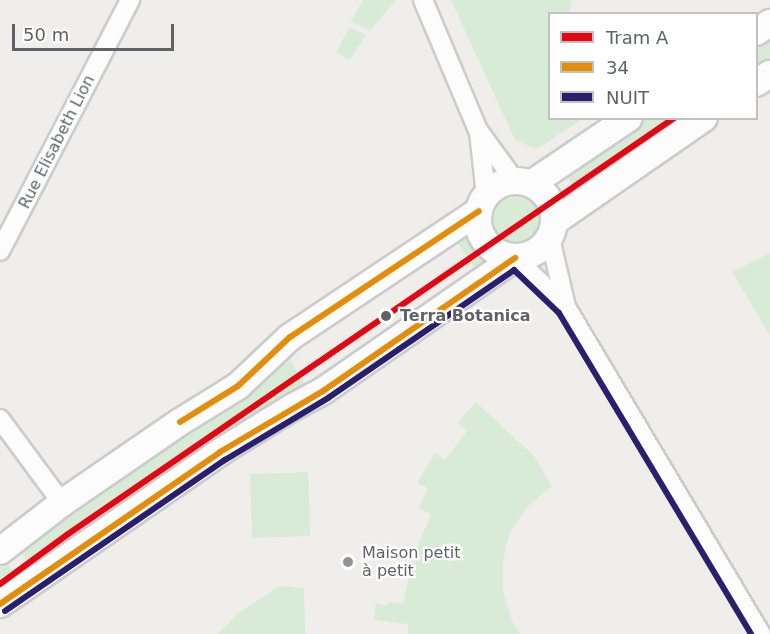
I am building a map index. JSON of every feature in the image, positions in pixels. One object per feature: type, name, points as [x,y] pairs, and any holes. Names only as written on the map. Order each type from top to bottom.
[{"type":"street","name":"Rue Elisabeth Lion","points":[[0,251],[130,0]]},
{"type":"street","points":[[423,0],[478,130],[523,183],[545,194],[551,203],[552,230],[566,307]]},
{"type":"street","points":[[0,551],[62,503],[180,422],[238,386],[290,337],[482,203],[499,185],[523,183],[626,120]]},
{"type":"street","points":[[0,604],[220,452],[323,391],[515,258],[537,252],[552,230],[701,120]]},
{"type":"street","points":[[478,130],[482,203],[479,228],[489,246],[499,253],[515,258],[566,307],[761,634]]},
{"type":"street","points":[[0,419],[62,503]]},
{"type":"green space","points":[[363,0],[396,0],[370,31],[351,21]]},
{"type":"green space","points":[[451,0],[572,0],[569,12],[548,12],[548,120],[580,120],[537,149],[515,140]]},
{"type":"green space","points":[[349,27],[366,35],[350,60],[336,53]]},
{"type":"green space","points":[[770,31],[770,63],[758,72],[758,39]]},
{"type":"green space","points":[[641,120],[689,120],[579,194],[564,172]]},
{"type":"green space","points":[[512,197],[522,197],[537,207],[541,221],[537,235],[531,241],[522,245],[512,245],[497,235],[493,226],[493,216],[503,201]]},
{"type":"green space","points":[[467,227],[475,249],[488,262],[479,274],[453,237]]},
{"type":"green space","points":[[770,253],[770,335],[732,272]]},
{"type":"green space","points":[[290,360],[305,382],[32,567],[16,545]]},
{"type":"green space","points":[[476,402],[534,456],[552,486],[528,506],[511,531],[506,546],[503,561],[503,591],[512,621],[520,634],[408,634],[408,624],[374,620],[376,603],[388,606],[389,602],[403,604],[413,557],[431,515],[419,508],[428,488],[417,483],[435,453],[445,460],[467,431],[457,423]]},
{"type":"green space","points":[[308,472],[310,536],[252,538],[250,474]]},
{"type":"green space","points":[[3,557],[19,580],[0,594],[0,560]]},
{"type":"green space","points":[[280,586],[304,588],[305,634],[218,634],[237,614]]},
{"type":"tram line","name":"A","points":[[0,584],[68,534],[671,120]]},
{"type":"transit line","name":"34","points":[[180,422],[238,386],[290,337],[479,211]]},
{"type":"transit line","name":"34","points":[[0,604],[220,452],[323,391],[515,258]]},
{"type":"transit line","name":"NUIT","points":[[5,611],[225,460],[328,398],[514,270],[559,313],[751,634]]},
{"type":"place","name":"Terra Botanica","points":[[386,316]]},
{"type":"place","name":"Maison petit à petit","points":[[348,562]]}]
